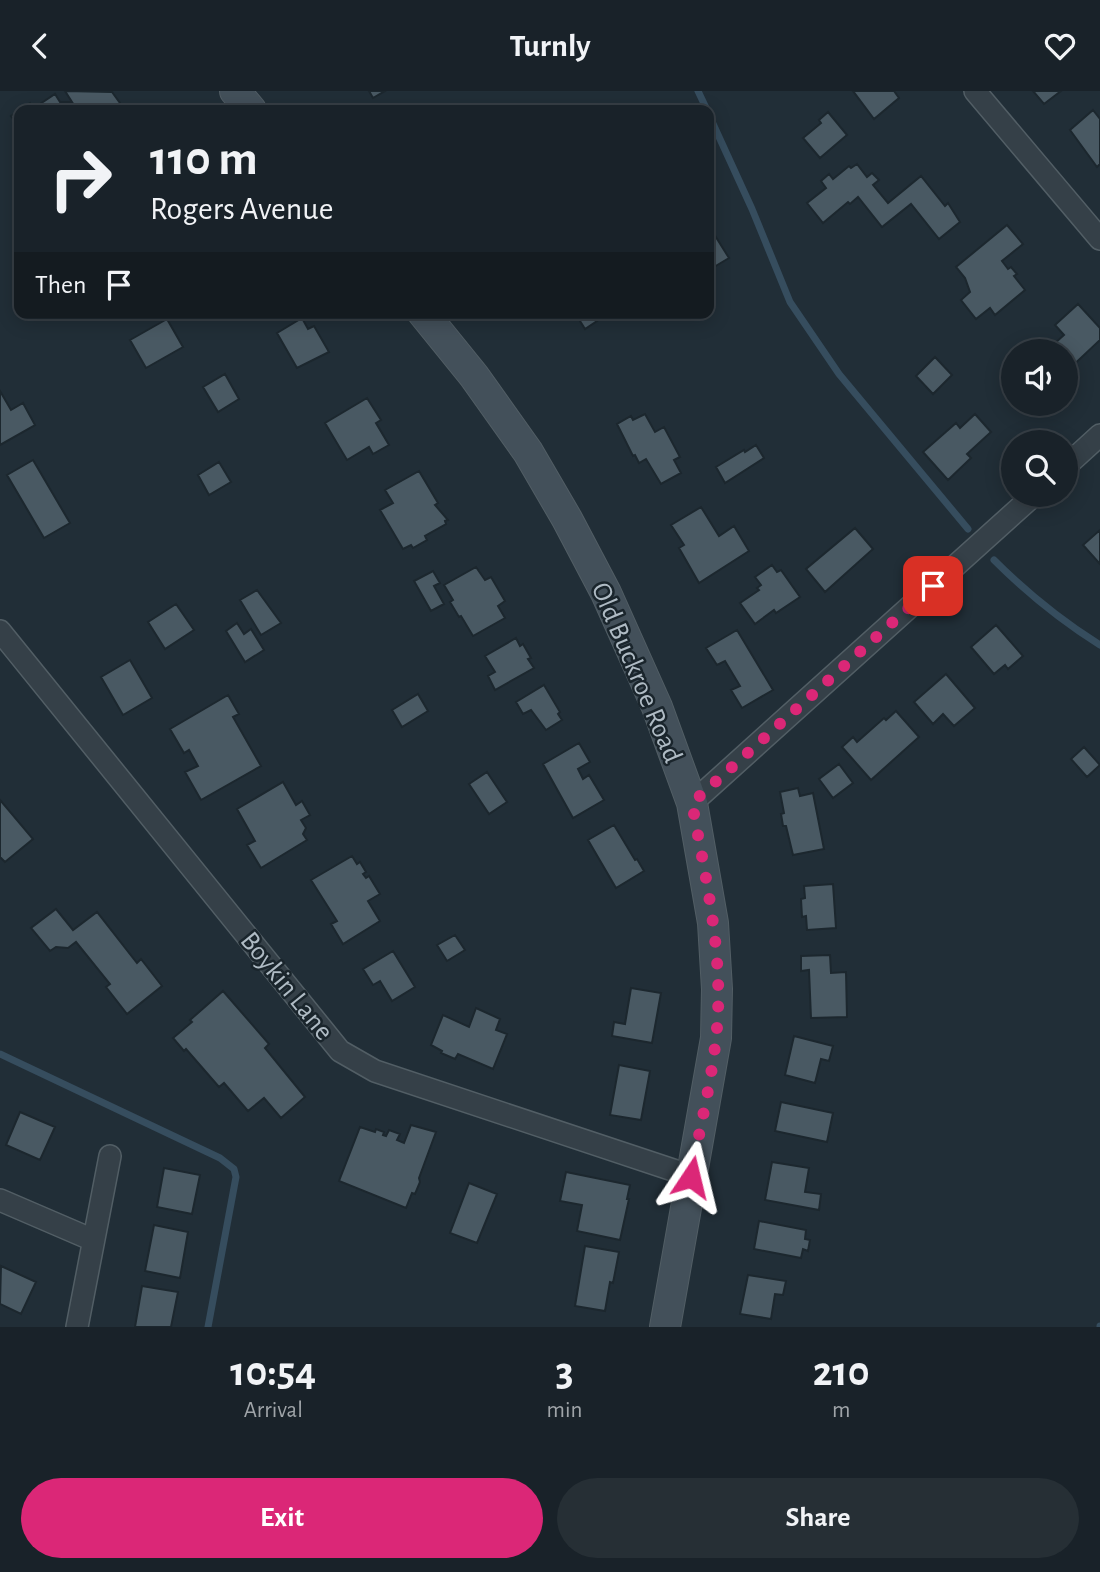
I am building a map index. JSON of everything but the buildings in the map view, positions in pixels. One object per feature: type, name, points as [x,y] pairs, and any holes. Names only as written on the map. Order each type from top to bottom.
[{"type":"main road","points":[[235,91],[247,105]]},
{"type":"main road","name":"Old Buckroe Road","points":[[427,319],[528,452],[567,519],[606,593],[648,688],[692,803],[713,923],[718,989],[716,1038],[665,1327]]},
{"type":"street","points":[[975,91],[1100,239]]},
{"type":"street","points":[[1078,455],[1100,435]]},
{"type":"street","points":[[692,803],[1021,507]]},
{"type":"street","name":"Boykin Lane","points":[[0,631],[340,1051],[375,1071],[691,1177]]},
{"type":"street","points":[[77,1327],[110,1156]]},
{"type":"street","points":[[0,1200],[93,1240]]},
{"type":"waterway","points":[[698,91],[705,105]]},
{"type":"waterway","points":[[714,126],[790,302],[839,374],[968,529]]},
{"type":"waterway","points":[[994,560],[1045,605],[1100,645]]},
{"type":"waterway","points":[[0,1054],[220,1158],[234,1169],[236,1177],[208,1327]]},
{"type":"route","points":[[691,1177],[716,1038],[718,989],[713,923],[692,803],[933,586]]}]
